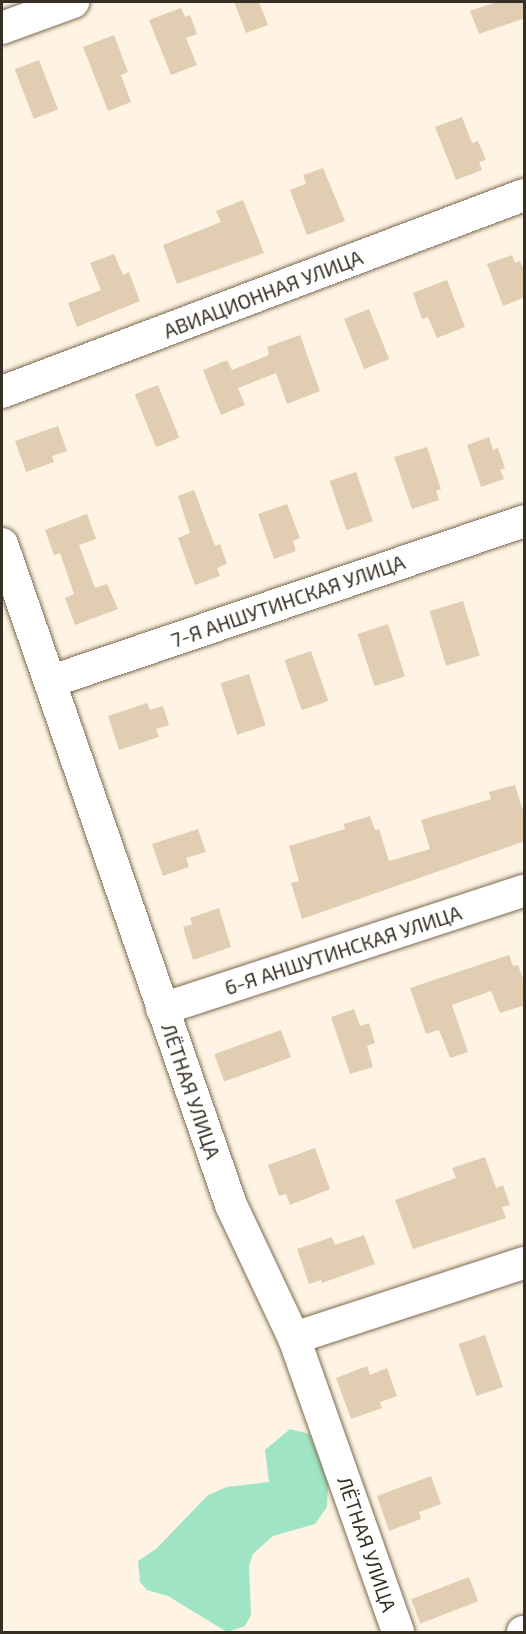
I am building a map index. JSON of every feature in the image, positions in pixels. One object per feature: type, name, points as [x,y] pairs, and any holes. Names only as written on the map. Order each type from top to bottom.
[{"type":"street","points":[[2,28],[74,2]]},
{"type":"street","name":"АВИАЦИОННАЯ УЛИЦА","points":[[2,392],[525,195]]},
{"type":"street","name":"7-Я АНШУТИНСКАЯ УЛИЦА","points":[[52,681],[525,521]]},
{"type":"street","name":"ЛЁТНАЯ УЛИЦА","points":[[2,544],[52,681],[162,1009],[231,1205],[294,1338],[398,1632]]},
{"type":"street","name":"6-Я АНШУТИНСКАЯ УЛИЦА","points":[[162,1009],[525,891]]},
{"type":"street","points":[[294,1338],[525,1263]]},
{"type":"green space","points":[[290,1429],[309,1434],[314,1444],[328,1484],[327,1507],[315,1524],[273,1536],[253,1554],[249,1566],[251,1615],[245,1626],[227,1632],[168,1596],[147,1590],[140,1582],[138,1561],[156,1549],[208,1495],[227,1487],[269,1482],[265,1450]]},
{"type":"building","points":[[234,2],[259,2],[268,25],[246,33]]},
{"type":"building","points":[[496,2],[525,2],[525,18],[479,34],[470,11]]},
{"type":"building","points":[[181,8],[185,17],[190,15],[197,34],[186,38],[197,65],[171,75],[149,20]]},
{"type":"building","points":[[114,35],[128,72],[121,75],[131,102],[108,111],[83,47]]},
{"type":"building","points":[[39,60],[58,109],[34,119],[15,69]]},
{"type":"building","points":[[462,117],[472,143],[478,141],[486,160],[479,162],[482,170],[456,180],[435,127]]},
{"type":"building","points":[[323,168],[345,221],[307,235],[290,190],[306,184],[303,175]]},
{"type":"building","points":[[243,200],[264,253],[177,284],[163,245],[221,222],[216,211]]},
{"type":"building","points":[[114,254],[123,275],[129,272],[140,301],[77,327],[68,303],[101,290],[90,263]]},
{"type":"building","points":[[512,255],[515,263],[520,261],[525,273],[525,297],[503,306],[487,264]]},
{"type":"building","points":[[447,280],[465,327],[437,338],[428,317],[422,319],[413,293]]},
{"type":"building","points":[[369,309],[389,359],[364,369],[344,319]]},
{"type":"building","points":[[300,335],[320,391],[287,404],[276,373],[238,388],[245,405],[221,415],[203,370],[227,360],[232,370],[269,355],[267,347]]},
{"type":"building","points":[[158,385],[179,438],[156,447],[135,394]]},
{"type":"building","points":[[58,426],[67,451],[52,456],[54,462],[26,472],[15,441]]},
{"type":"building","points":[[489,437],[493,450],[498,448],[505,468],[500,470],[504,479],[481,487],[467,445]]},
{"type":"building","points":[[427,447],[441,489],[436,491],[439,500],[412,509],[394,457]]},
{"type":"building","points":[[356,472],[373,521],[346,530],[330,481]]},
{"type":"building","points":[[194,490],[215,546],[220,544],[227,564],[217,568],[220,576],[195,585],[178,538],[190,533],[178,496]]},
{"type":"building","points":[[287,504],[300,538],[293,541],[296,551],[274,559],[258,514]]},
{"type":"building","points":[[87,514],[96,539],[79,545],[95,588],[107,584],[118,609],[75,625],[65,598],[74,594],[60,553],[54,555],[45,530]]},
{"type":"building","points":[[463,601],[480,656],[446,666],[430,611]]},
{"type":"building","points":[[388,624],[405,676],[375,686],[358,634]]},
{"type":"building","points":[[311,651],[328,701],[302,710],[285,660]]},
{"type":"building","points":[[249,674],[266,725],[237,735],[220,683]]},
{"type":"building","points":[[147,703],[150,710],[163,706],[169,725],[156,729],[159,737],[119,750],[108,716]]},
{"type":"building","points":[[515,785],[525,817],[525,841],[302,919],[291,883],[299,881],[289,846],[345,829],[344,824],[370,816],[375,830],[379,829],[389,861],[430,849],[421,820],[491,799],[489,792]]},
{"type":"building","points":[[198,829],[206,852],[186,858],[189,867],[163,876],[152,844]]},
{"type":"building","points":[[219,908],[231,947],[193,960],[183,927],[192,924],[190,918]]},
{"type":"building","points":[[509,955],[513,966],[518,965],[525,984],[525,1005],[500,1013],[491,991],[452,1005],[468,1052],[450,1058],[439,1030],[426,1034],[410,988]]},
{"type":"building","points":[[354,1009],[360,1026],[369,1023],[375,1043],[367,1046],[373,1067],[350,1074],[331,1017]]},
{"type":"building","points":[[281,1030],[291,1057],[224,1082],[214,1054]]},
{"type":"building","points":[[315,1148],[330,1189],[290,1205],[286,1194],[279,1196],[268,1165]]},
{"type":"building","points":[[485,1157],[496,1188],[503,1185],[510,1205],[502,1207],[506,1218],[413,1249],[395,1200],[456,1178],[452,1168]]},
{"type":"building","points":[[364,1235],[375,1264],[322,1283],[321,1280],[309,1284],[297,1249],[332,1237],[335,1245]]},
{"type":"building","points":[[485,1335],[503,1387],[476,1396],[459,1344]]},
{"type":"building","points":[[367,1366],[370,1375],[387,1368],[397,1396],[380,1402],[382,1408],[351,1419],[336,1378]]},
{"type":"building","points":[[431,1476],[441,1504],[419,1512],[421,1519],[389,1531],[377,1496]]},
{"type":"building","points":[[469,1577],[478,1601],[420,1623],[411,1599]]}]
